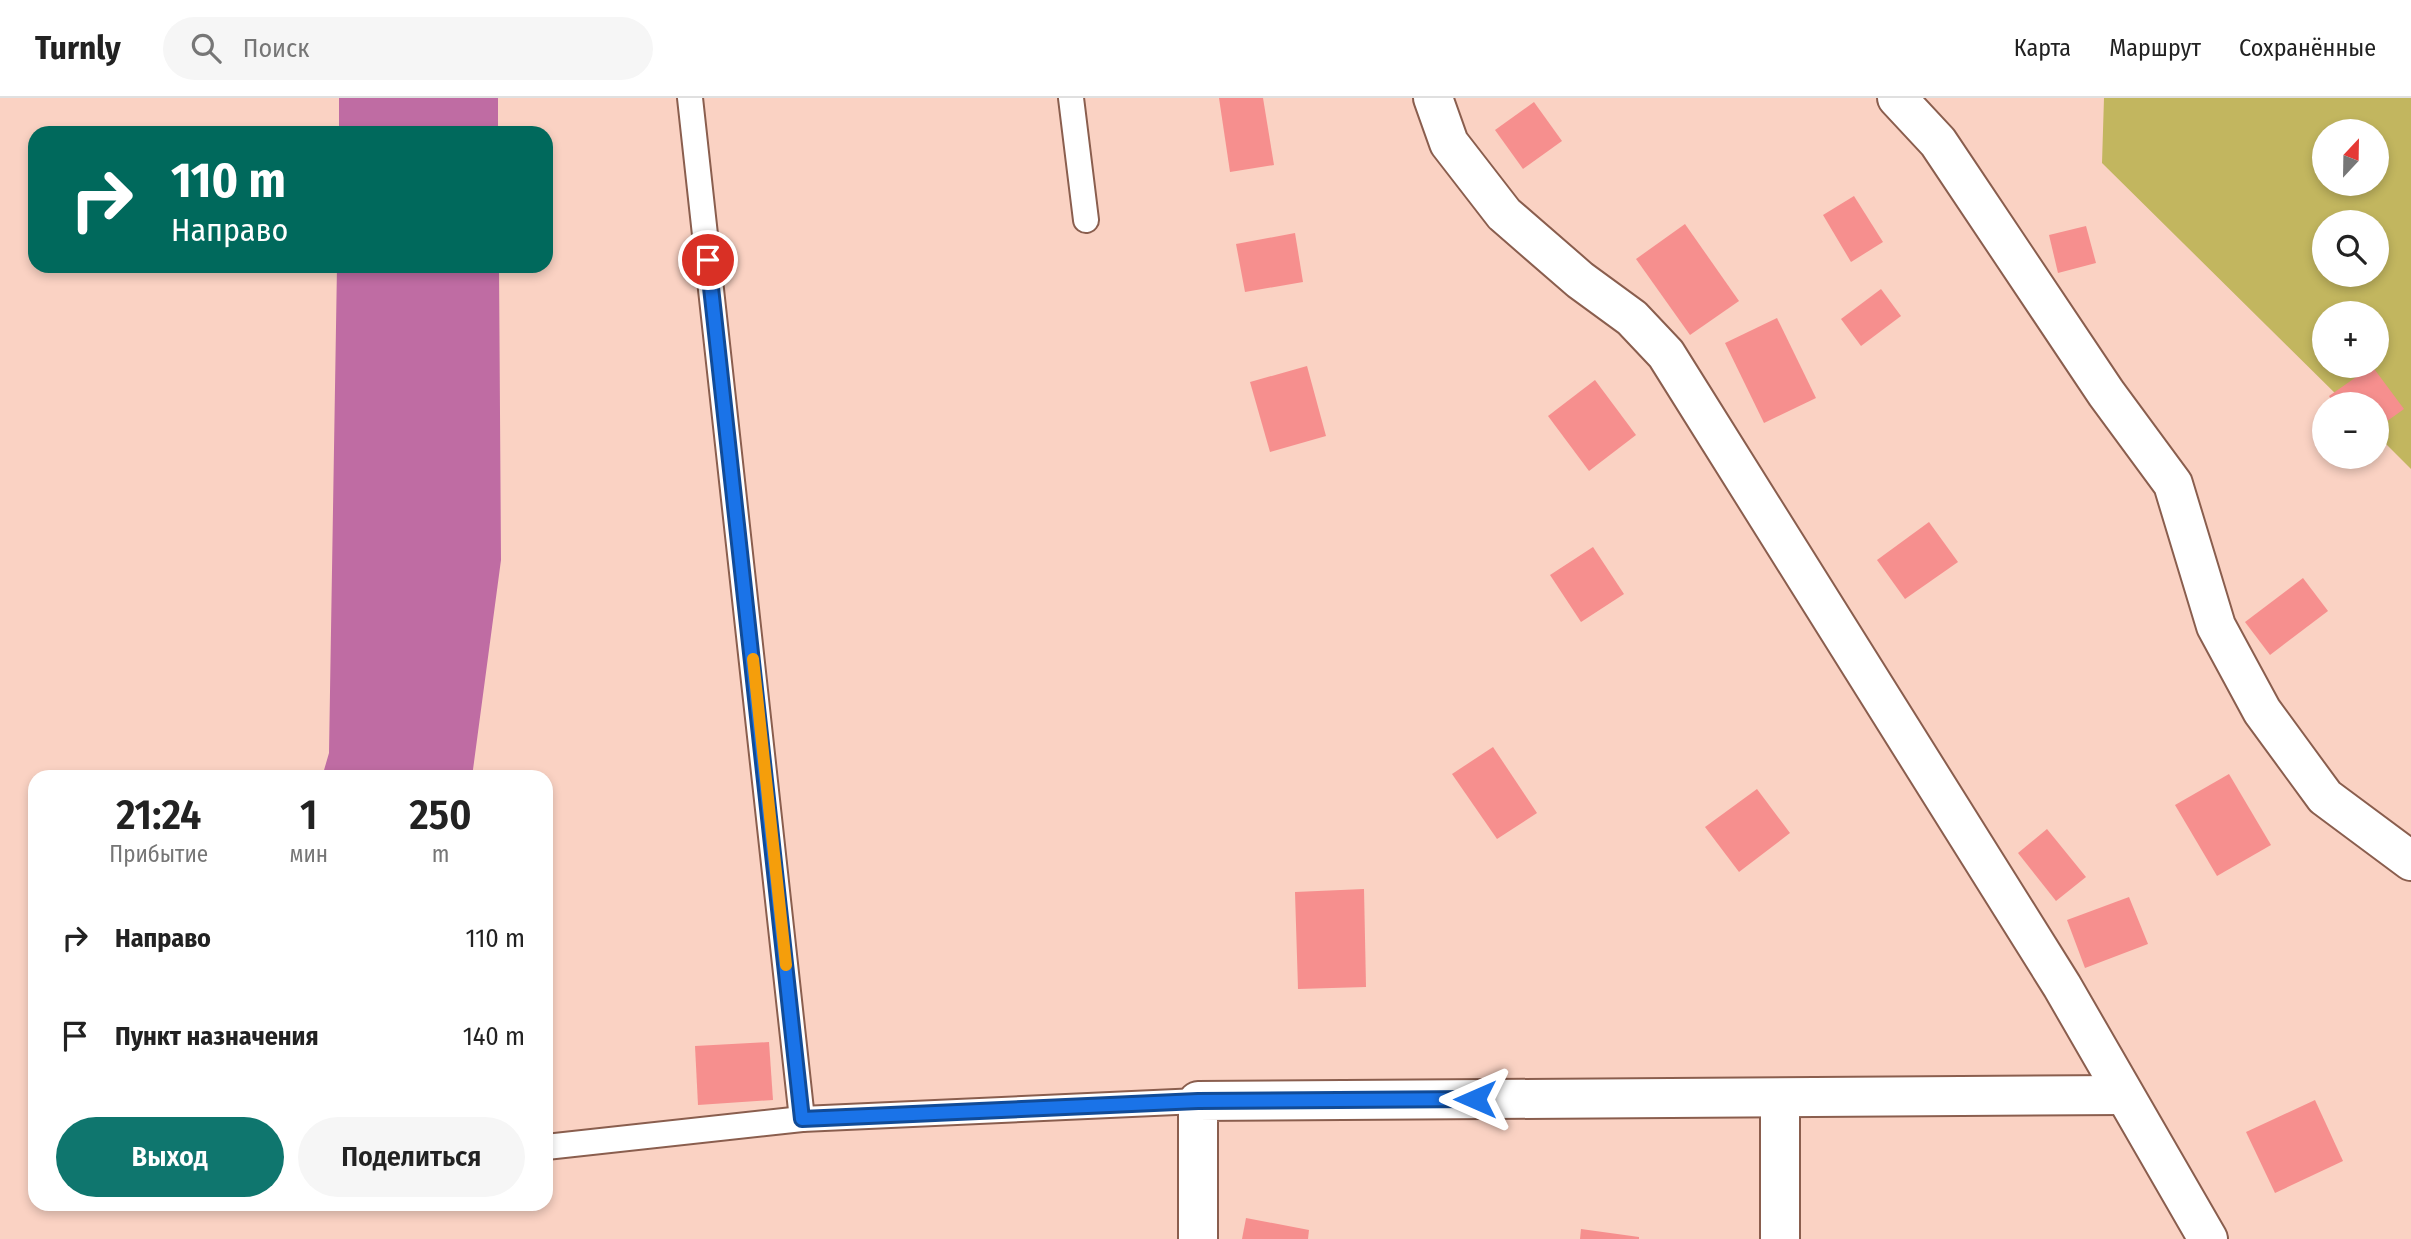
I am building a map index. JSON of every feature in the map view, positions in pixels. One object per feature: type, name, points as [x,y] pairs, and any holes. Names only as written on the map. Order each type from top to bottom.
[{"type":"street","points":[[1433,98],[1449,144],[1504,214],[1580,279],[1632,318],[1666,354],[2062,986],[2208,1239]]},
{"type":"street","points":[[1897,98],[1938,142],[2106,393],[2174,484],[2216,626],[2262,711],[2325,797],[2411,861]]},
{"type":"street","points":[[1199,1239],[1198,1101],[2123,1095]]},
{"type":"street","points":[[1780,1098],[1780,1239]]},
{"type":"lane","points":[[690,98],[802,1119]]},
{"type":"lane","points":[[1071,98],[1086,220]]},
{"type":"lane","points":[[553,1146],[802,1119],[1198,1101]]},
{"type":"shaded area","points":[[339,98],[498,98],[498,126],[339,126]]},
{"type":"shaded area","points":[[2104,98],[2411,98],[2411,469],[2389,447],[2389,392],[2334,392],[2320,378],[2389,378],[2389,301],[2312,301],[2312,370],[2102,163]]},
{"type":"shaded area","points":[[337,273],[499,273],[501,560],[473,770],[324,770],[329,753]]},
{"type":"building","points":[[1219,98],[1263,98],[1274,165],[1230,172]]},
{"type":"building","points":[[1534,102],[1562,141],[1523,169],[1495,130]]},
{"type":"building","points":[[1854,196],[1883,242],[1851,262],[1823,215]]},
{"type":"building","points":[[1685,224],[1739,301],[1690,335],[1636,259]]},
{"type":"building","points":[[2086,226],[2096,263],[2058,273],[2049,235]]},
{"type":"building","points":[[1295,233],[1303,282],[1245,292],[1236,244]]},
{"type":"building","points":[[1881,289],[1901,316],[1861,346],[1841,319]]},
{"type":"building","points":[[1777,318],[1816,398],[1764,423],[1725,343]]},
{"type":"building","points":[[1307,366],[1326,436],[1270,452],[1250,382]]},
{"type":"building","points":[[2355,378],[2381,378],[2404,409],[2389,420],[2389,392],[2335,392]]},
{"type":"building","points":[[1595,380],[1636,435],[1589,471],[1548,416]]},
{"type":"building","points":[[1929,522],[1958,562],[1905,599],[1877,560]]},
{"type":"building","points":[[1593,547],[1624,594],[1581,622],[1550,575]]},
{"type":"building","points":[[2303,578],[2328,611],[2270,655],[2245,622]]},
{"type":"building","points":[[1493,747],[1537,813],[1497,839],[1452,774]]},
{"type":"building","points":[[2229,774],[2271,845],[2217,876],[2175,805]]},
{"type":"building","points":[[1757,789],[1790,833],[1739,872],[1705,827]]},
{"type":"building","points":[[2047,829],[2086,877],[2056,901],[2018,853]]},
{"type":"building","points":[[1364,889],[1366,987],[1298,989],[1295,892]]},
{"type":"building","points":[[2129,897],[2148,944],[2085,968],[2067,920]]},
{"type":"building","points":[[769,1042],[773,1100],[698,1105],[695,1046]]},
{"type":"building","points":[[2315,1100],[2343,1161],[2275,1193],[2246,1132]]},
{"type":"building","points":[[1246,1218],[1309,1230],[1308,1239],[1242,1239]]},
{"type":"building","points":[[1581,1229],[1639,1237],[1639,1239],[1580,1239]]},
{"type":"slow traffic","points":[[753,659],[786,965]]},
{"type":"route","points":[[708,260],[802,1119],[1198,1101],[1475,1099]]}]
